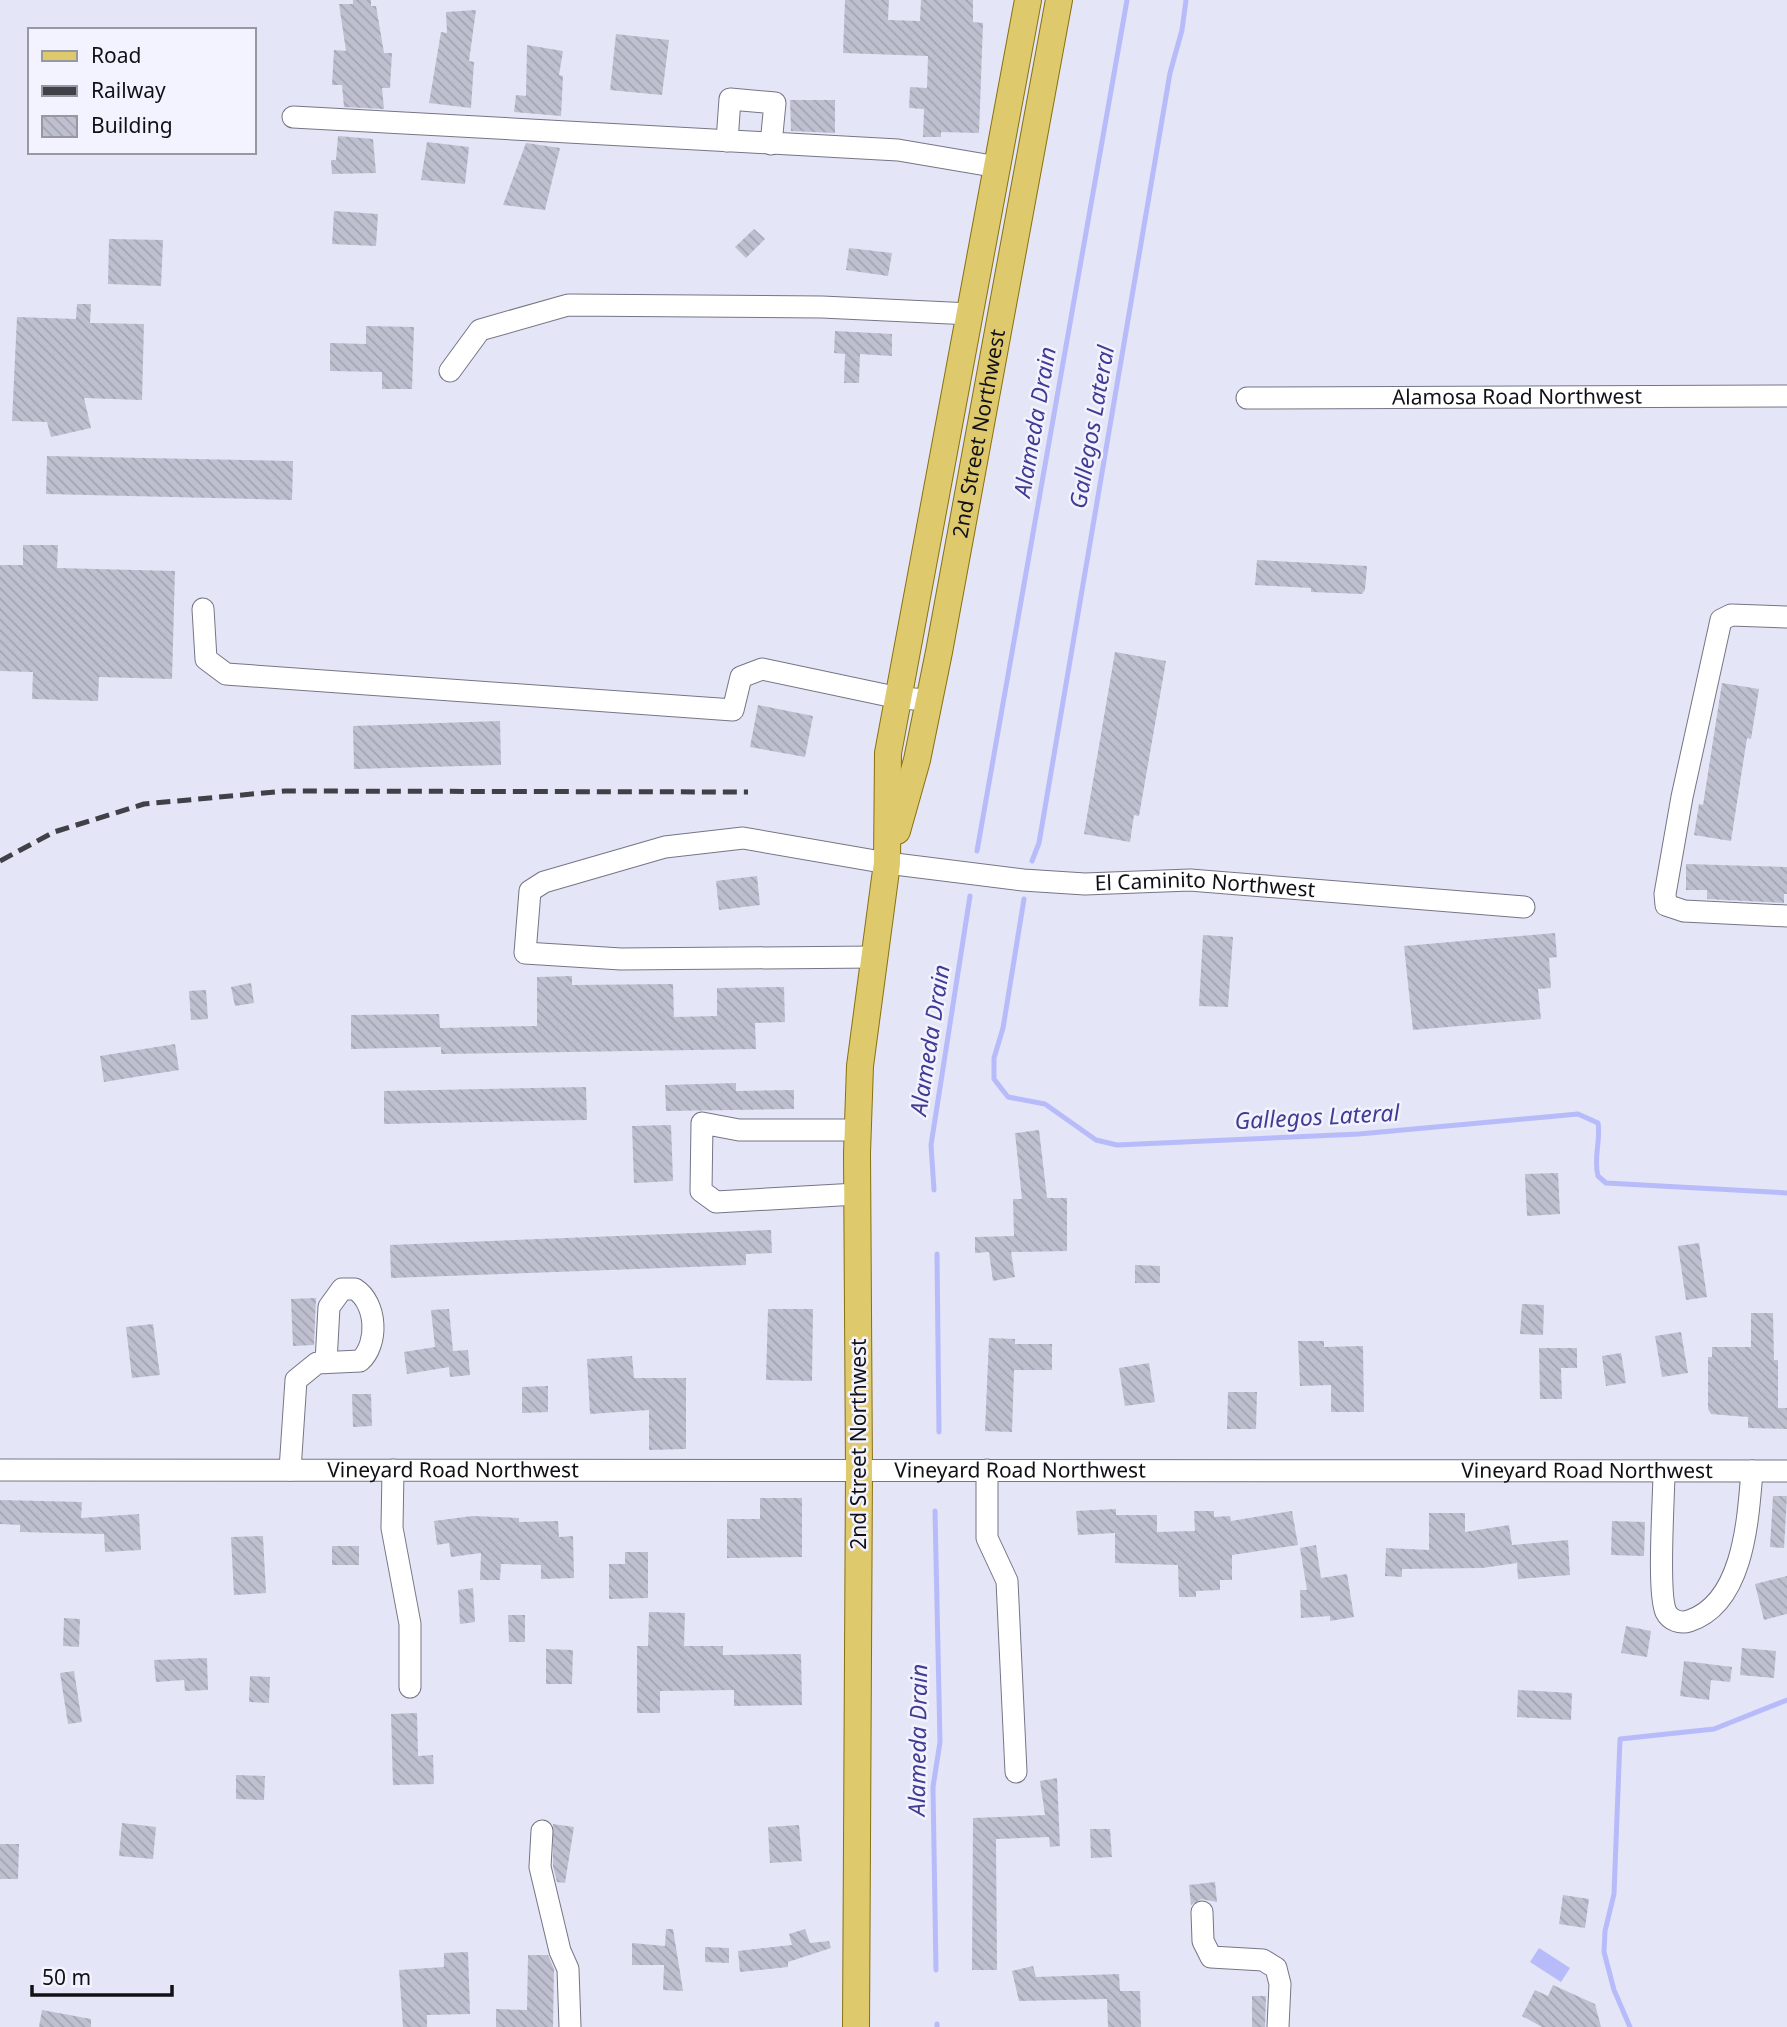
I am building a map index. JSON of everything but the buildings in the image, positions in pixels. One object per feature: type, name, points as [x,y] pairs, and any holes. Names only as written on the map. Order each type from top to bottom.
[{"type":"main road","name":"2nd Street Northwest","points":[[856,2027],[859,1470],[857,1194],[860,1066],[887,863],[888,753],[1028,0]]},
{"type":"main road","name":"2nd Street Northwest","points":[[887,863],[917,760],[929,700],[1059,0]]},
{"type":"street","points":[[727,141],[730,99],[775,103],[771,144]]},
{"type":"street","points":[[293,117],[898,150],[998,167]]},
{"type":"street","points":[[450,371],[480,330],[568,305],[822,307],[971,314]]},
{"type":"street","name":"Alamosa Road Northwest","points":[[1247,398],[1787,396]]},
{"type":"street","points":[[203,609],[206,659],[226,674],[733,710],[741,677],[762,669],[899,698],[929,700]]},
{"type":"street","points":[[1787,617],[1731,615],[1721,620],[1682,797],[1665,894],[1666,905],[1684,911],[1787,916]]},
{"type":"street","name":"El Caminito Northwest","points":[[875,957],[621,959],[525,953],[530,891],[544,882],[665,847],[743,838],[887,863],[1023,880],[1085,884],[1190,880],[1524,907]]},
{"type":"street","points":[[857,1194],[716,1202],[701,1191],[699,1137],[702,1123],[739,1130],[858,1130]]},
{"type":"street","points":[[290,1470],[296,1380],[317,1363],[326,1362]]},
{"type":"street","name":"Vineyard Road Northwest","points":[[0,1470],[1787,1471]]},
{"type":"street","points":[[393,1470],[392,1528],[410,1624],[410,1687]]},
{"type":"street","points":[[986,1470],[987,1538],[1007,1581],[1016,1772]]},
{"type":"street","points":[[1664,1472],[1662,1588],[1666,1612],[1675,1621],[1686,1622],[1703,1615],[1720,1602],[1733,1574],[1747,1535],[1752,1471]]},
{"type":"street","points":[[542,1830],[540,1867],[560,1951],[568,1969],[570,2027]]},
{"type":"street","points":[[1202,1912],[1203,1941],[1211,1957],[1263,1960],[1276,1968],[1280,1984],[1278,2027]]},
{"type":"water","points":[[1539,1948],[1570,1968],[1561,1982],[1530,1962]]},
{"type":"waterway","name":"Alameda Drain","points":[[977,851],[1127,0]]},
{"type":"waterway","name":"Gallegos Lateral","points":[[1032,861],[1039,843],[1170,73],[1182,30],[1186,0]]},
{"type":"waterway","name":"Alameda Drain","points":[[934,1190],[931,1145],[970,896]]},
{"type":"waterway","name":"Gallegos Lateral","points":[[1024,899],[1003,1028],[994,1058],[994,1079],[1008,1097],[1045,1104],[1096,1140],[1117,1145],[1359,1134],[1578,1114],[1598,1123],[1597,1169],[1598,1176],[1606,1183],[1787,1193]]},
{"type":"waterway","name":"Alameda Drain","points":[[937,1254],[939,1432]]},
{"type":"waterway","name":"Alameda Drain","points":[[935,1511],[940,1742],[933,1787],[936,1970]]},
{"type":"waterway","points":[[1630,2027],[1614,1990],[1604,1952],[1605,1931],[1614,1894],[1620,1739],[1714,1729],[1787,1700]]},
{"type":"railway","points":[[0,861],[54,832],[144,804],[285,791],[748,792]]}]
